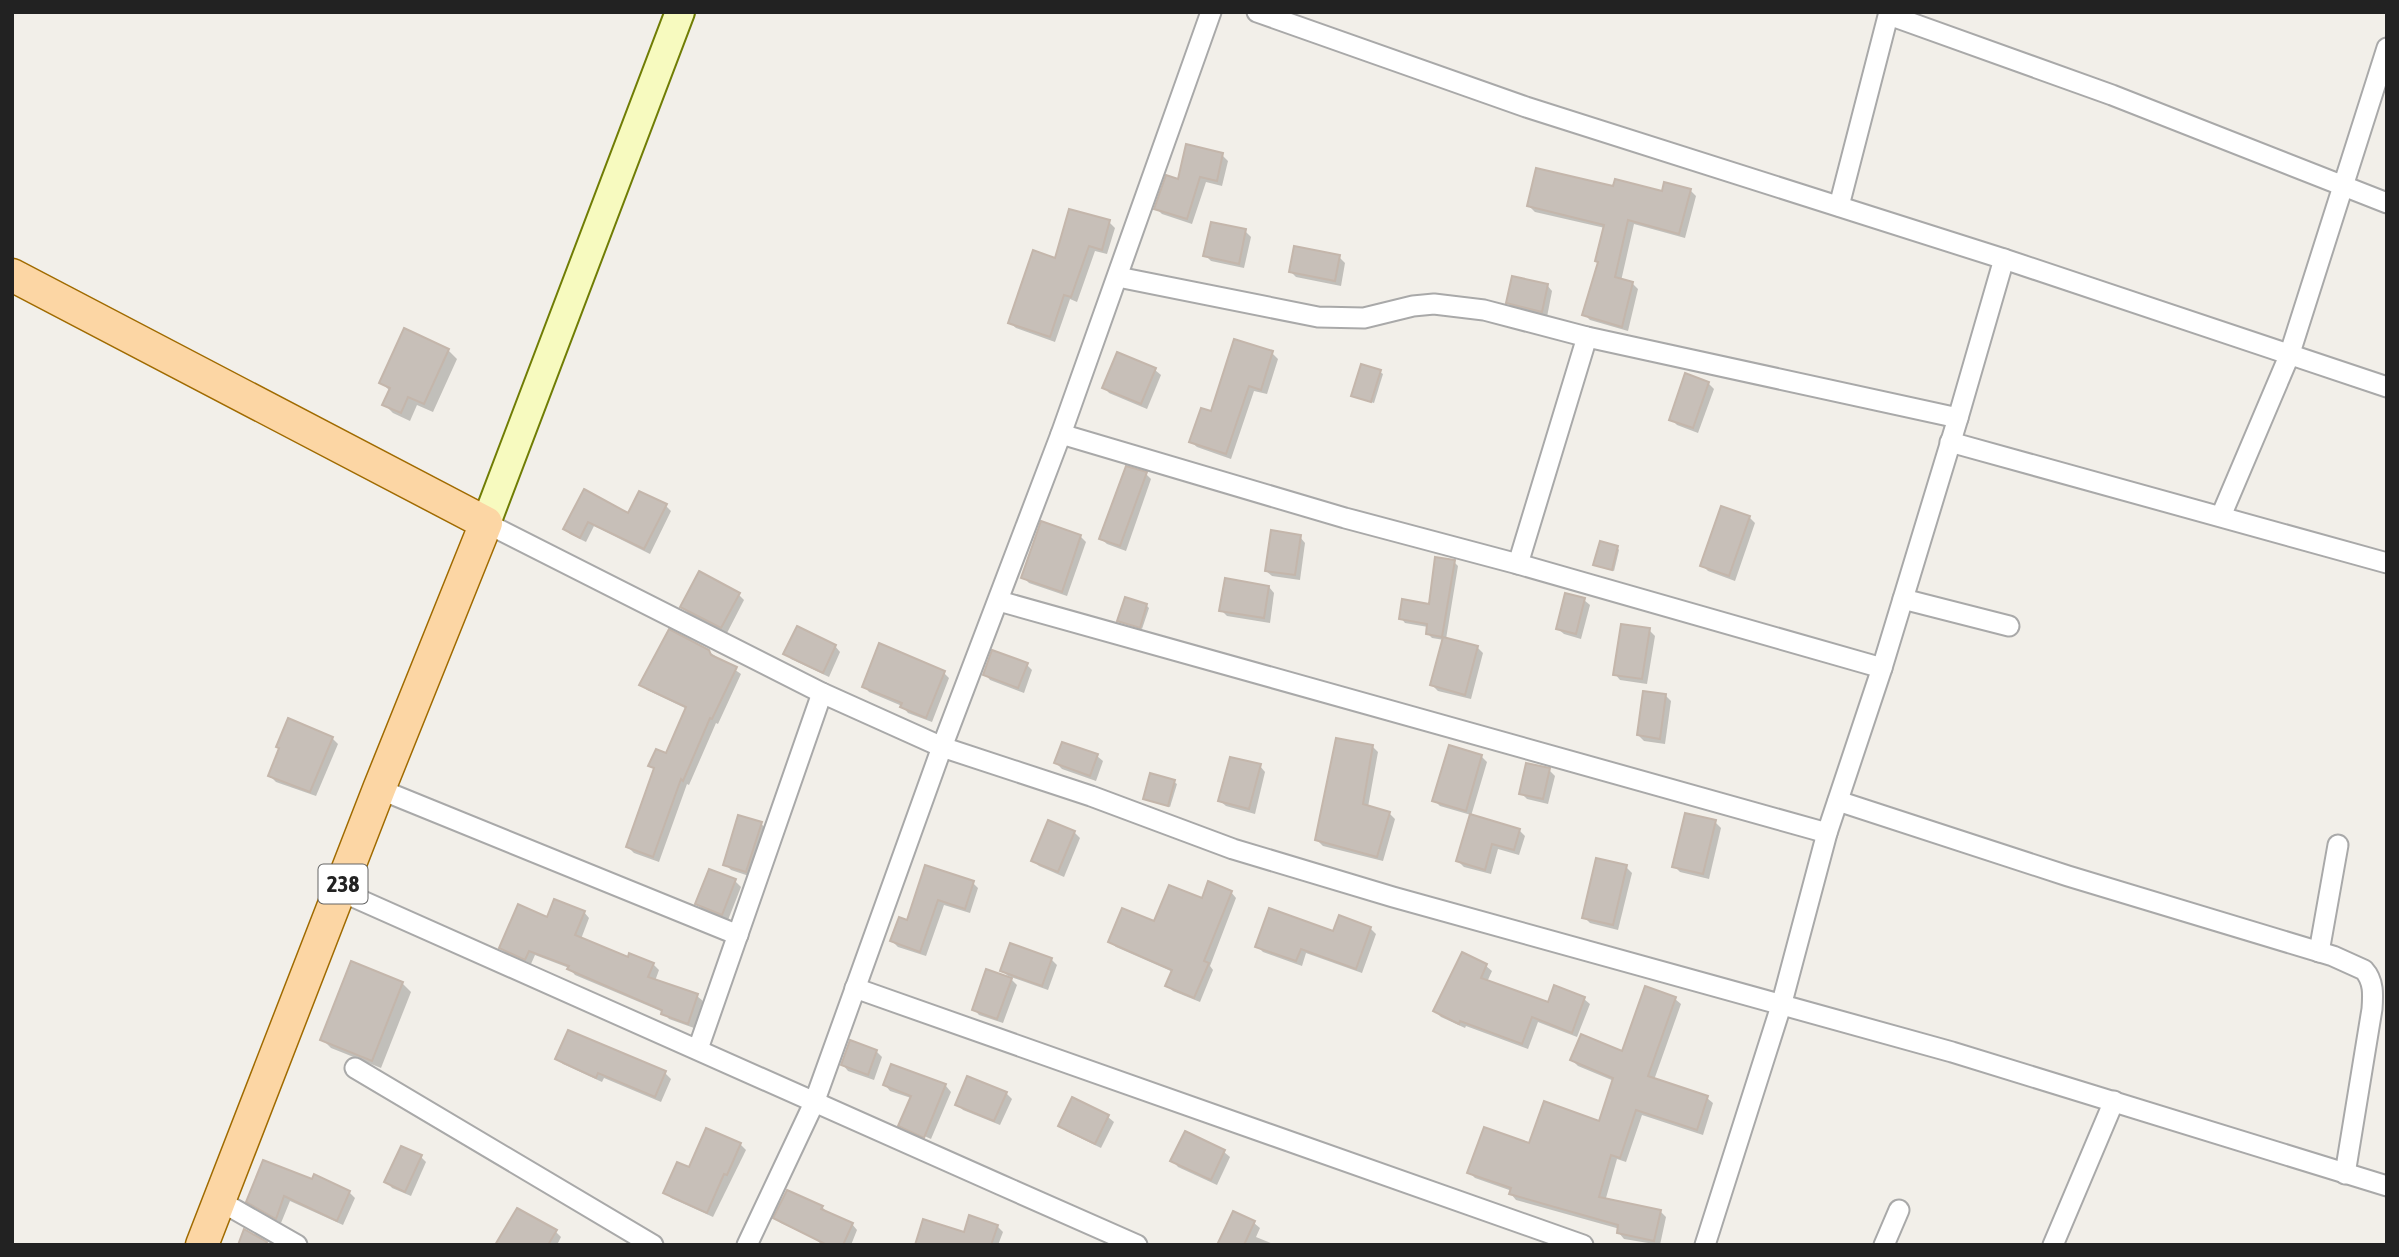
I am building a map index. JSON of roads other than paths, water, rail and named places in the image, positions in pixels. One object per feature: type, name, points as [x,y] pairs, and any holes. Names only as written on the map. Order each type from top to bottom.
[{"type":"main road","points":[[12,275],[486,523],[680,12]]},
{"type":"main road","name":"238","points":[[202,1245],[379,789],[486,523]]},
{"type":"street","points":[[747,1245],[814,1103],[942,747],[1061,434],[1212,12]]},
{"type":"street","points":[[1257,12],[1527,107],[2004,259],[2387,387]]},
{"type":"street","points":[[1839,206],[1889,14],[2112,95],[2387,203]]},
{"type":"street","points":[[2221,516],[2289,356],[2387,48]]},
{"type":"street","points":[[1705,1245],[1781,1006],[1827,833],[1882,668],[2004,259]]},
{"type":"street","points":[[1118,277],[1318,317],[1364,318],[1413,306],[1450,305],[1484,310],[1587,337],[1958,418]]},
{"type":"street","points":[[1518,564],[1587,337]]},
{"type":"street","points":[[1061,434],[1345,518],[1518,564],[1882,668]]},
{"type":"street","points":[[1950,442],[2387,563]]},
{"type":"street","points":[[486,523],[822,693],[942,747],[1091,796],[1233,849],[1393,897],[1952,1052],[2387,1186]]},
{"type":"street","points":[[1903,599],[2008,626]]},
{"type":"street","points":[[999,601],[1827,833]]},
{"type":"street","points":[[698,1049],[822,693]]},
{"type":"street","points":[[379,789],[738,935]]},
{"type":"street","points":[[1838,802],[2358,965],[2368,974],[2372,988],[2372,1009],[2346,1174]]},
{"type":"street","points":[[2319,952],[2338,845]]},
{"type":"street","points":[[340,891],[1137,1245]]},
{"type":"street","points":[[855,988],[1583,1245]]},
{"type":"street","points":[[355,1068],[653,1245]]},
{"type":"street","points":[[2053,1245],[2114,1101]]},
{"type":"street","points":[[220,1201],[297,1245]]},
{"type":"street","points":[[1884,1245],[1899,1210]]}]
